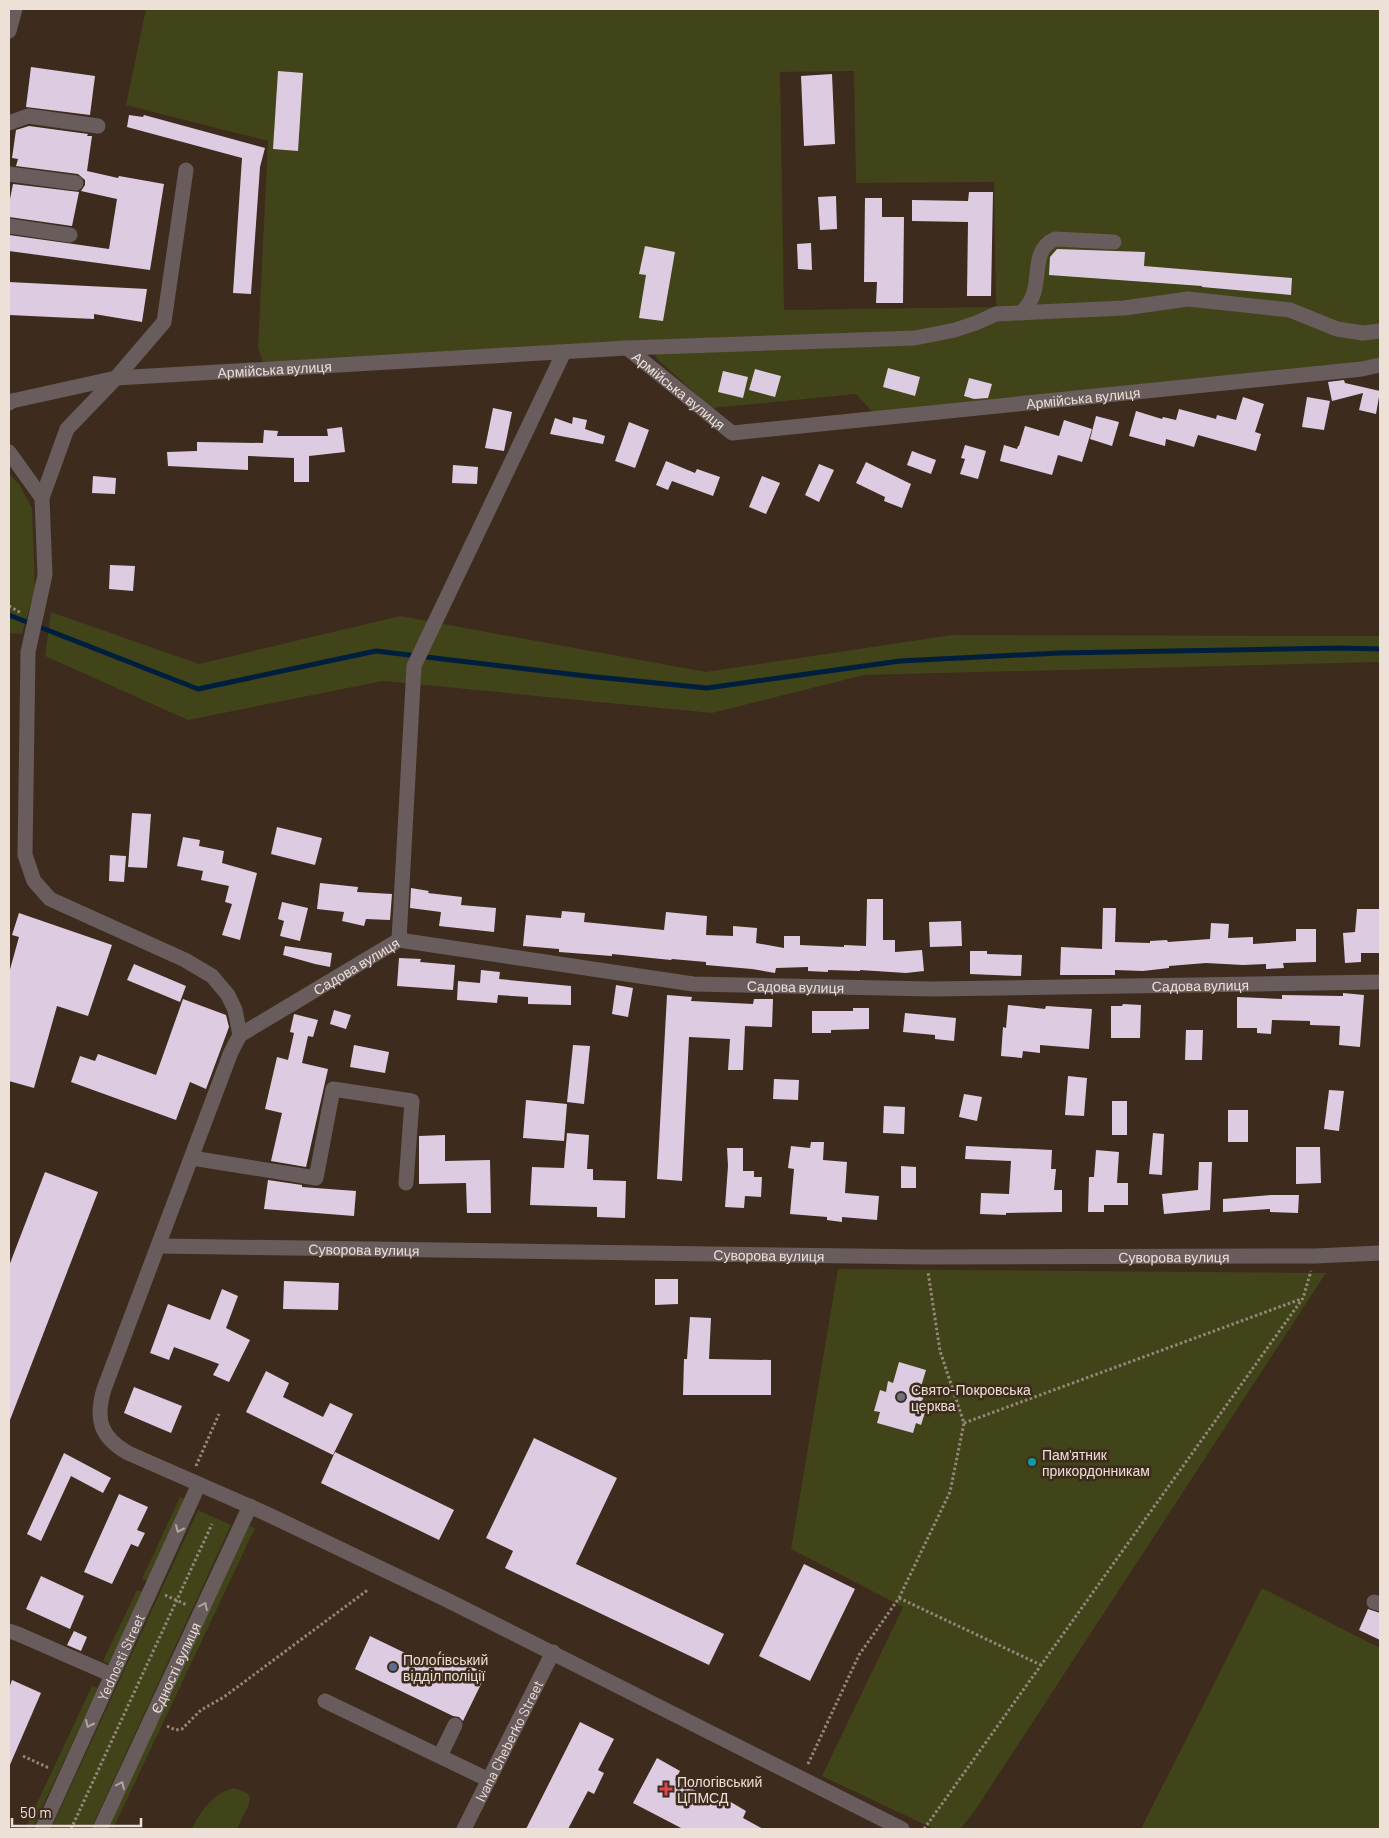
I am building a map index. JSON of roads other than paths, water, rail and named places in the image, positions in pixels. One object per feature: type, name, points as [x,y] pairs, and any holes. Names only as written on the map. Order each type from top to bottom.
[{"type":"street","points":[[9,31],[14,9]]},
{"type":"street","points":[[9,122],[28,116],[98,126]]},
{"type":"street","points":[[186,170],[164,322],[116,378],[67,429],[42,498],[46,575],[28,652],[25,855],[34,881],[50,899],[185,960],[212,976],[228,995],[235,1010],[240,1035],[231,1052],[104,1389],[99,1408],[100,1419],[107,1437],[120,1449],[250,1506],[445,1599],[902,1829]]},
{"type":"street","points":[[9,174],[76,183]]},
{"type":"street","points":[[9,226],[70,235]]},
{"type":"street","points":[[1021,313],[1030,302],[1034,292],[1040,253],[1050,241],[1055,239],[1114,242]]},
{"type":"street","points":[[627,348],[915,338],[955,330],[996,314],[1124,308],[1188,299],[1290,310],[1337,329],[1364,333],[1380,332]]},
{"type":"street","name":"Армійська вулиця","points":[[9,403],[116,378],[627,348],[732,432],[1362,369],[1380,365]]},
{"type":"street","points":[[399,940],[414,666],[564,352]]},
{"type":"street","points":[[9,452],[42,498]]},
{"type":"street","name":"Садова вулиця","points":[[240,1035],[399,940],[693,984],[932,989],[1380,982]]},
{"type":"street","points":[[192,1158],[316,1178],[333,1088],[412,1100],[406,1183]]},
{"type":"street","name":"Суворова вулиця","points":[[158,1246],[926,1257],[1315,1256],[1380,1252]]},
{"type":"street","name":"Yednosti Street","points":[[42,1829],[152,1588],[194,1482]]},
{"type":"street","name":"Єдності вулиця","points":[[100,1829],[250,1506]]},
{"type":"street","points":[[9,1632],[18,1634],[112,1675]]},
{"type":"street","name":"Ivana Cheberko Street","points":[[464,1829],[553,1652]]},
{"type":"street","points":[[325,1701],[489,1780]]},
{"type":"street","points":[[440,1756],[455,1725]]},
{"type":"waterway","points":[[9,615],[198,689],[376,651],[586,676],[707,688],[900,661],[1060,653],[1380,649]]},
{"type":"place","name":"Свято-Покровська церква","points":[[901,1397]]},
{"type":"place","name":"Пам'ятник прикордонникам","points":[[1032,1462]]},
{"type":"place","name":"Пологівський відділ поліції","points":[[393,1667]]},
{"type":"place","name":"Пологівський ЦПМСД","points":[[666,1789]]}]
